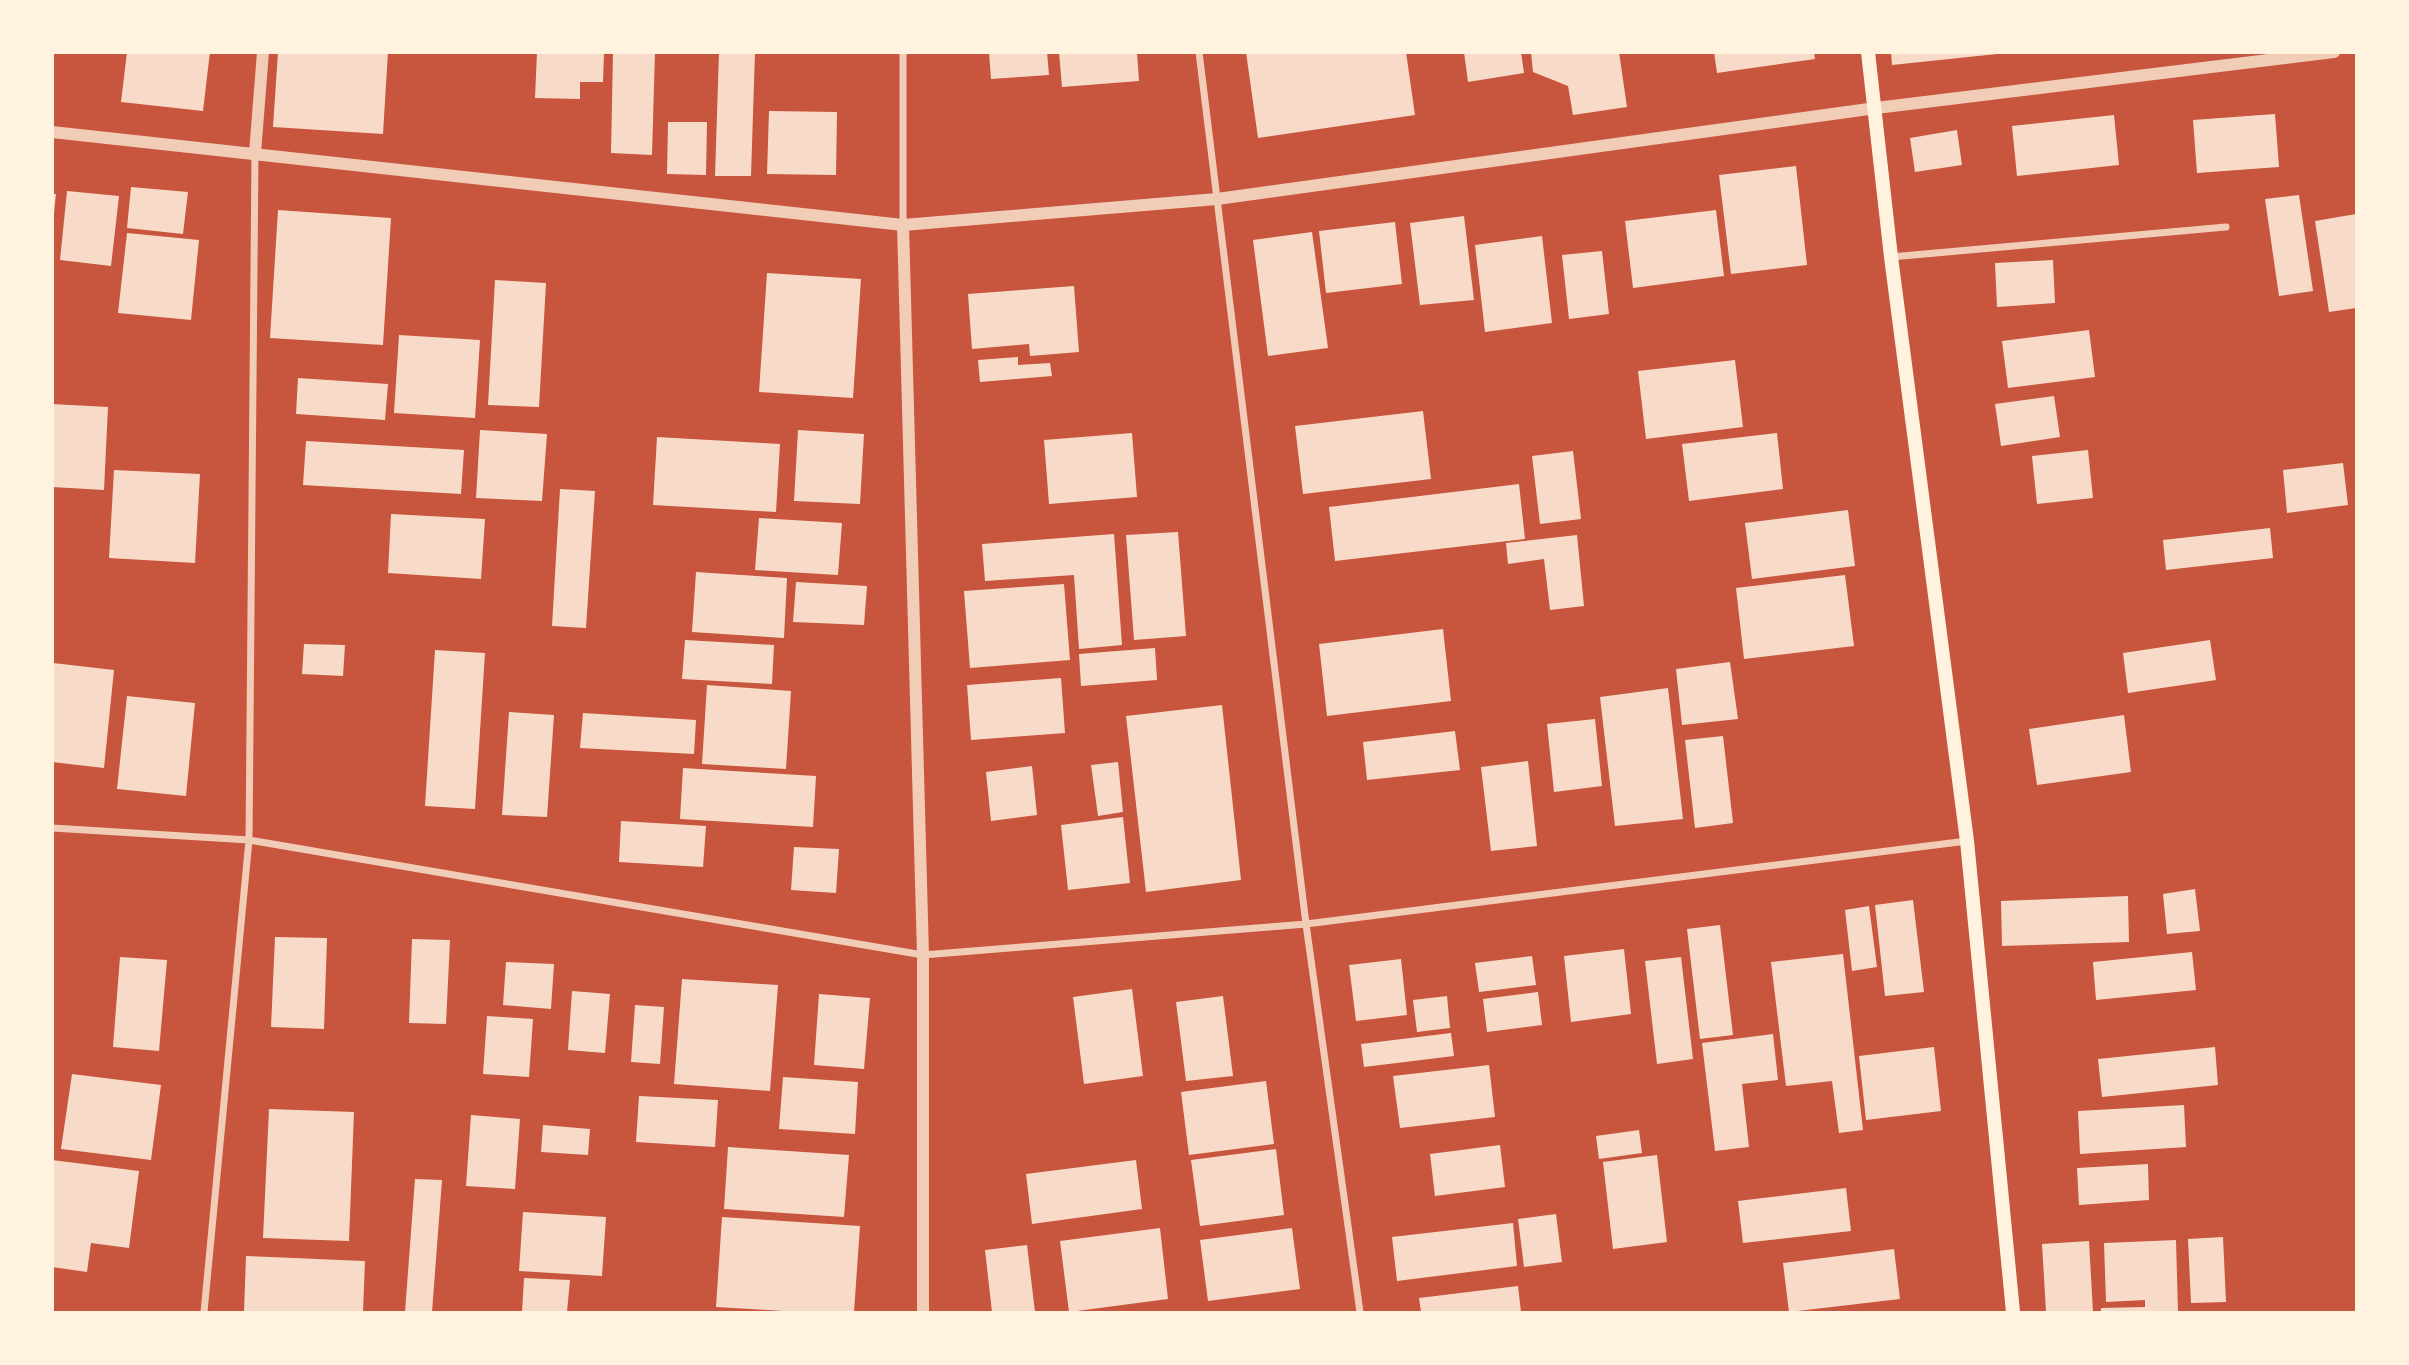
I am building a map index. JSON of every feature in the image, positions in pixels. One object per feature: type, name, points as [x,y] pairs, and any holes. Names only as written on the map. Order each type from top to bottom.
[{"type":"main road","points":[[1868,52],[1891,257],[1966,841],[2013,1312]]},
{"type":"street","points":[[204,1312],[249,840],[255,153],[263,52]]},
{"type":"street","points":[[903,52],[904,225],[923,955],[923,1312]]},
{"type":"street","points":[[1199,52],[1306,924],[1360,1312]]},
{"type":"street","points":[[52,132],[904,225],[1217,199],[1875,108],[2334,52]]},
{"type":"street","points":[[1891,257],[2226,227]]},
{"type":"street","points":[[52,828],[249,840],[923,955],[1306,924],[1966,841]]},
{"type":"building","points":[[127,52],[210,52],[203,111],[121,102]]},
{"type":"building","points":[[278,52],[388,52],[383,134],[273,127]]},
{"type":"building","points":[[537,52],[604,52],[603,82],[580,82],[580,99],[535,98]]},
{"type":"building","points":[[613,52],[655,52],[652,155],[611,153]]},
{"type":"building","points":[[719,52],[755,52],[751,176],[715,176]]},
{"type":"building","points":[[989,52],[1047,52],[1049,75],[991,79]]},
{"type":"building","points":[[1059,52],[1137,52],[1139,81],[1062,87]]},
{"type":"building","points":[[1246,52],[1406,52],[1415,115],[1258,138]]},
{"type":"building","points":[[1464,52],[1521,52],[1524,73],[1468,82]]},
{"type":"building","points":[[1531,52],[1619,52],[1627,107],[1573,115],[1568,86],[1533,72]]},
{"type":"building","points":[[1714,52],[1814,52],[1815,59],[1717,73]]},
{"type":"building","points":[[1891,52],[1997,52],[1997,54],[1892,65]]},
{"type":"building","points":[[769,111],[837,112],[836,175],[767,174]]},
{"type":"building","points":[[2275,114],[2279,167],[2197,173],[2193,120]]},
{"type":"building","points":[[2114,115],[2119,165],[2017,176],[2012,126]]},
{"type":"building","points":[[668,122],[707,122],[706,175],[667,174]]},
{"type":"building","points":[[1957,130],[1962,165],[1915,172],[1910,138]]},
{"type":"building","points":[[1796,166],[1807,265],[1731,274],[1719,175]]},
{"type":"building","points":[[131,187],[188,192],[183,234],[127,228]]},
{"type":"building","points":[[67,191],[119,196],[111,266],[60,260]]},
{"type":"building","points":[[52,194],[56,194],[54,213],[52,213]]},
{"type":"building","points":[[2299,195],[2313,291],[2279,296],[2265,199]]},
{"type":"building","points":[[278,210],[391,218],[383,345],[270,338]]},
{"type":"building","points":[[1716,210],[1724,276],[1633,288],[1625,221]]},
{"type":"building","points":[[2356,214],[2356,308],[2329,312],[2315,221]]},
{"type":"building","points":[[1464,216],[1474,300],[1420,305],[1410,223]]},
{"type":"building","points":[[1395,222],[1402,284],[1326,293],[1319,231]]},
{"type":"building","points":[[1312,232],[1328,348],[1268,356],[1253,240]]},
{"type":"building","points":[[127,233],[199,240],[191,320],[118,313]]},
{"type":"building","points":[[1542,236],[1552,323],[1485,332],[1475,245]]},
{"type":"building","points":[[1602,251],[1609,314],[1569,319],[1562,255]]},
{"type":"building","points":[[2053,260],[2055,303],[1997,307],[1995,263]]},
{"type":"building","points":[[767,273],[861,279],[853,398],[759,392]]},
{"type":"building","points":[[495,280],[546,283],[539,407],[488,405]]},
{"type":"building","points":[[1074,286],[1079,352],[1030,356],[1029,344],[972,349],[968,294]]},
{"type":"building","points":[[2089,330],[2095,377],[2008,388],[2002,341]]},
{"type":"building","points":[[399,335],[480,340],[475,418],[394,413]]},
{"type":"building","points":[[1018,357],[1018,365],[1050,363],[1052,376],[980,382],[978,360]]},
{"type":"building","points":[[1735,360],[1743,427],[1646,439],[1638,371]]},
{"type":"building","points":[[298,378],[388,384],[385,420],[296,414]]},
{"type":"building","points":[[2054,396],[2060,437],[2001,446],[1995,404]]},
{"type":"building","points":[[52,404],[108,407],[104,490],[52,487]]},
{"type":"building","points":[[1423,411],[1431,479],[1303,494],[1295,426]]},
{"type":"building","points":[[480,430],[547,434],[542,501],[476,498]]},
{"type":"building","points":[[798,430],[864,434],[860,504],[794,501]]},
{"type":"building","points":[[1132,433],[1137,497],[1049,504],[1044,440]]},
{"type":"building","points":[[1777,433],[1783,489],[1689,501],[1682,444]]},
{"type":"building","points":[[657,437],[780,444],[776,512],[653,505]]},
{"type":"building","points":[[306,441],[464,450],[461,494],[303,485]]},
{"type":"building","points":[[2088,450],[2093,498],[2037,504],[2032,456]]},
{"type":"building","points":[[1573,451],[1581,519],[1540,524],[1532,456]]},
{"type":"building","points":[[2343,463],[2348,505],[2287,513],[2283,470]]},
{"type":"building","points":[[114,470],[200,474],[195,563],[109,558]]},
{"type":"building","points":[[1519,484],[1525,539],[1335,561],[1329,507]]},
{"type":"building","points":[[560,489],[595,491],[586,628],[552,626]]},
{"type":"building","points":[[1848,510],[1855,566],[1752,579],[1745,523]]},
{"type":"building","points":[[391,514],[485,519],[481,579],[388,573]]},
{"type":"building","points":[[759,518],[842,523],[838,575],[755,570]]},
{"type":"building","points":[[2270,528],[2273,558],[2166,570],[2163,540]]},
{"type":"building","points":[[1178,532],[1186,636],[1134,640],[1126,535]]},
{"type":"building","points":[[1114,534],[1122,645],[1079,649],[1074,575],[985,581],[982,544]]},
{"type":"building","points":[[1577,535],[1584,606],[1550,610],[1544,559],[1508,564],[1506,543]]},
{"type":"building","points":[[696,572],[787,578],[784,638],[692,632]]},
{"type":"building","points":[[1845,575],[1854,646],[1744,659],[1736,588]]},
{"type":"building","points":[[796,582],[867,586],[864,625],[793,622]]},
{"type":"building","points":[[1064,584],[1070,660],[970,668],[964,591]]},
{"type":"building","points":[[1443,629],[1451,701],[1327,716],[1319,644]]},
{"type":"building","points":[[685,640],[774,645],[772,684],[682,679]]},
{"type":"building","points":[[2210,640],[2216,680],[2128,693],[2123,653]]},
{"type":"building","points":[[304,644],[345,645],[343,676],[302,674]]},
{"type":"building","points":[[1155,648],[1157,680],[1081,686],[1079,654]]},
{"type":"building","points":[[435,650],[485,653],[475,809],[425,806]]},
{"type":"building","points":[[1730,662],[1738,719],[1682,725],[1676,669]]},
{"type":"building","points":[[53,663],[114,670],[104,768],[52,762]]},
{"type":"building","points":[[1061,678],[1065,733],[971,740],[967,685]]},
{"type":"building","points":[[707,685],[791,691],[786,769],[702,764]]},
{"type":"building","points":[[1668,688],[1683,819],[1615,826],[1600,697]]},
{"type":"building","points":[[127,696],[195,703],[186,796],[117,789]]},
{"type":"building","points":[[1222,705],[1241,880],[1146,892],[1126,716]]},
{"type":"building","points":[[509,712],[554,715],[547,817],[502,815]]},
{"type":"building","points":[[583,713],[696,720],[694,754],[580,748]]},
{"type":"building","points":[[2124,715],[2131,772],[2037,785],[2029,729]]},
{"type":"building","points":[[1595,719],[1602,786],[1554,792],[1547,724]]},
{"type":"building","points":[[1455,731],[1460,770],[1367,780],[1363,742]]},
{"type":"building","points":[[1723,736],[1733,823],[1695,828],[1685,740]]},
{"type":"building","points":[[1528,761],[1537,846],[1491,851],[1481,767]]},
{"type":"building","points":[[1118,762],[1123,812],[1098,816],[1091,765]]},
{"type":"building","points":[[1032,766],[1037,815],[991,821],[986,772]]},
{"type":"building","points":[[683,768],[816,776],[813,827],[680,819]]},
{"type":"building","points":[[1123,817],[1130,883],[1068,890],[1061,825]]},
{"type":"building","points":[[621,821],[706,826],[703,867],[619,862]]},
{"type":"building","points":[[794,847],[839,849],[836,893],[791,890]]},
{"type":"building","points":[[2195,889],[2200,931],[2167,934],[2163,894]]},
{"type":"building","points":[[2128,896],[2129,942],[2002,946],[2001,901]]},
{"type":"building","points":[[1913,900],[1924,992],[1885,996],[1875,905]]},
{"type":"building","points":[[1869,906],[1877,967],[1852,971],[1845,910]]},
{"type":"building","points":[[1720,925],[1733,1035],[1700,1039],[1687,929]]},
{"type":"building","points":[[275,937],[327,938],[324,1029],[271,1027]]},
{"type":"building","points":[[412,939],[450,940],[446,1024],[409,1023]]},
{"type":"building","points":[[1624,949],[1631,1014],[1571,1022],[1564,956]]},
{"type":"building","points":[[2192,952],[2196,990],[2096,1000],[2093,962]]},
{"type":"building","points":[[1843,954],[1863,1130],[1839,1133],[1832,1081],[1786,1086],[1771,962]]},
{"type":"building","points":[[1532,956],[1536,985],[1479,992],[1475,963]]},
{"type":"building","points":[[120,957],[167,960],[159,1051],[113,1047]]},
{"type":"building","points":[[1681,957],[1693,1059],[1657,1064],[1645,961]]},
{"type":"building","points":[[1401,959],[1407,1015],[1356,1021],[1349,965]]},
{"type":"building","points":[[506,962],[554,964],[551,1009],[503,1005]]},
{"type":"building","points":[[682,979],[778,985],[770,1091],[674,1084]]},
{"type":"building","points":[[1132,989],[1143,1076],[1084,1084],[1073,997]]},
{"type":"building","points":[[572,991],[610,994],[605,1053],[568,1050]]},
{"type":"building","points":[[1538,992],[1542,1025],[1487,1032],[1483,999]]},
{"type":"building","points":[[819,994],[870,998],[864,1069],[814,1065]]},
{"type":"building","points":[[1223,996],[1233,1076],[1186,1081],[1176,1002]]},
{"type":"building","points":[[1447,996],[1450,1028],[1417,1032],[1413,1000]]},
{"type":"building","points":[[635,1005],[664,1007],[660,1064],[631,1062]]},
{"type":"building","points":[[487,1016],[533,1019],[529,1077],[483,1074]]},
{"type":"building","points":[[1451,1033],[1454,1056],[1364,1067],[1361,1044]]},
{"type":"building","points":[[1773,1034],[1778,1080],[1742,1084],[1749,1147],[1715,1151],[1702,1043]]},
{"type":"building","points":[[1934,1047],[1941,1111],[1866,1120],[1859,1056]]},
{"type":"building","points":[[2215,1047],[2218,1085],[2102,1097],[2098,1059]]},
{"type":"building","points":[[1489,1065],[1495,1117],[1400,1128],[1393,1076]]},
{"type":"building","points":[[72,1074],[161,1085],[151,1160],[61,1149]]},
{"type":"building","points":[[783,1077],[858,1082],[855,1134],[779,1129]]},
{"type":"building","points":[[1266,1081],[1274,1144],[1189,1155],[1181,1092]]},
{"type":"building","points":[[639,1096],[718,1100],[715,1147],[636,1142]]},
{"type":"building","points":[[2184,1105],[2186,1147],[2080,1154],[2078,1111]]},
{"type":"building","points":[[269,1109],[354,1112],[349,1241],[263,1238]]},
{"type":"building","points":[[471,1115],[520,1119],[515,1189],[466,1186]]},
{"type":"building","points":[[543,1125],[590,1129],[588,1155],[541,1152]]},
{"type":"building","points":[[1639,1130],[1642,1153],[1599,1159],[1596,1136]]},
{"type":"building","points":[[1500,1145],[1505,1187],[1435,1196],[1430,1154]]},
{"type":"building","points":[[728,1147],[849,1155],[844,1217],[724,1209]]},
{"type":"building","points":[[1276,1149],[1284,1215],[1200,1226],[1191,1160]]},
{"type":"building","points":[[1657,1155],[1667,1242],[1613,1249],[1603,1162]]},
{"type":"building","points":[[52,1160],[139,1171],[129,1248],[91,1243],[87,1272],[52,1267]]},
{"type":"building","points":[[1136,1160],[1142,1209],[1032,1224],[1026,1174]]},
{"type":"building","points":[[2148,1164],[2149,1200],[2079,1205],[2077,1168]]},
{"type":"building","points":[[415,1179],[442,1180],[432,1312],[405,1312]]},
{"type":"building","points":[[1846,1188],[1851,1231],[1743,1243],[1738,1201]]},
{"type":"building","points":[[523,1212],[606,1217],[602,1276],[519,1271]]},
{"type":"building","points":[[1556,1214],[1562,1262],[1524,1267],[1518,1219]]},
{"type":"building","points":[[722,1217],[860,1226],[854,1312],[716,1307]]},
{"type":"building","points":[[1513,1223],[1517,1266],[1397,1281],[1392,1237]]},
{"type":"building","points":[[1160,1228],[1168,1299],[1069,1312],[1060,1241]]},
{"type":"building","points":[[1292,1228],[1300,1289],[1208,1301],[1200,1240]]},
{"type":"building","points":[[2223,1237],[2226,1302],[2191,1303],[2188,1239]]},
{"type":"building","points":[[2176,1240],[2178,1312],[2101,1312],[2101,1308],[2145,1307],[2145,1300],[2106,1302],[2104,1243]]},
{"type":"building","points":[[2089,1241],[2093,1312],[2046,1312],[2042,1244]]},
{"type":"building","points":[[1027,1245],[1035,1312],[992,1312],[985,1250]]},
{"type":"building","points":[[1894,1249],[1900,1299],[1789,1312],[1783,1263]]},
{"type":"building","points":[[246,1256],[365,1261],[363,1312],[244,1312]]},
{"type":"building","points":[[524,1278],[570,1280],[567,1312],[522,1312]]},
{"type":"building","points":[[1518,1286],[1521,1312],[1421,1312],[1419,1298]]}]
